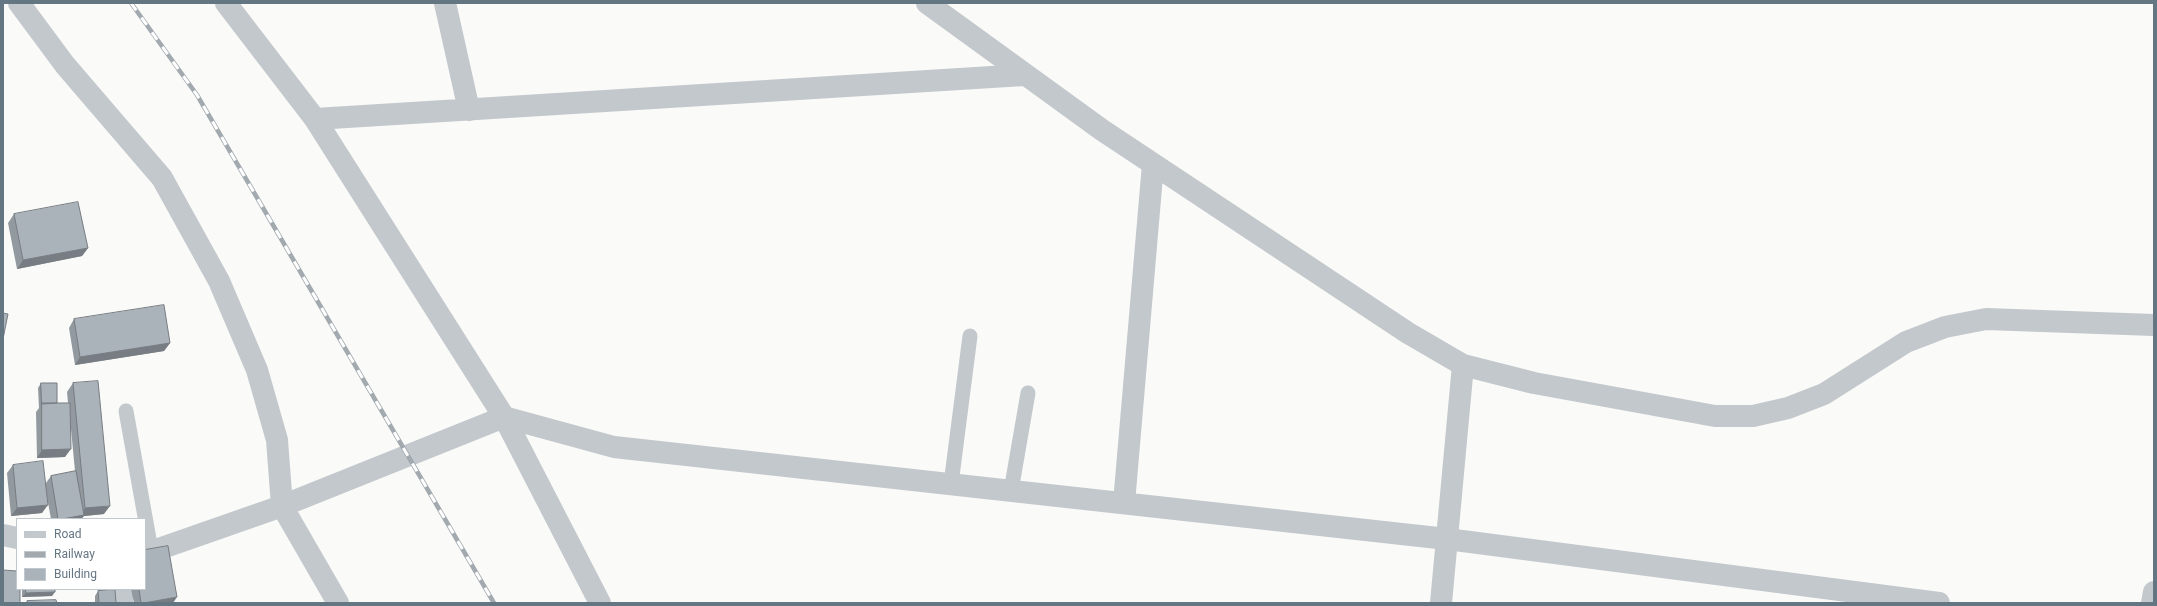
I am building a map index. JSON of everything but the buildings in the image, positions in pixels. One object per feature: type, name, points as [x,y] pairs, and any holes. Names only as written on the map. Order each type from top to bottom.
[{"type":"street","points":[[19,3],[65,65],[162,178],[219,281],[257,370],[277,440],[282,506],[338,603]]},
{"type":"street","points":[[226,3],[315,119],[504,417],[600,603]]},
{"type":"street","points":[[445,3],[469,110]]},
{"type":"street","points":[[927,3],[1024,75],[1153,164],[1408,332],[1463,365],[1534,383],[1715,416],[1754,416],[1788,408],[1824,394],[1906,342],[1945,327],[1986,320],[2154,325]]},
{"type":"street","points":[[315,119],[1024,75]]},
{"type":"street","points":[[1124,503],[1153,164]]},
{"type":"street","points":[[1441,603],[1463,365]]},
{"type":"street","points":[[148,551],[282,506],[504,417],[614,447],[1447,538],[1939,603]]},
{"type":"street","points":[[3,535],[16,538]]},
{"type":"street","points":[[122,590],[122,603]]},
{"type":"street","points":[[2152,603],[2154,592]]},
{"type":"lane","points":[[951,484],[970,336]]},
{"type":"lane","points":[[1011,491],[1028,393]]},
{"type":"lane","points":[[126,411],[143,518]]},
{"type":"lane","points":[[146,538],[148,551]]},
{"type":"railway","points":[[131,3],[197,95],[494,603]]}]
